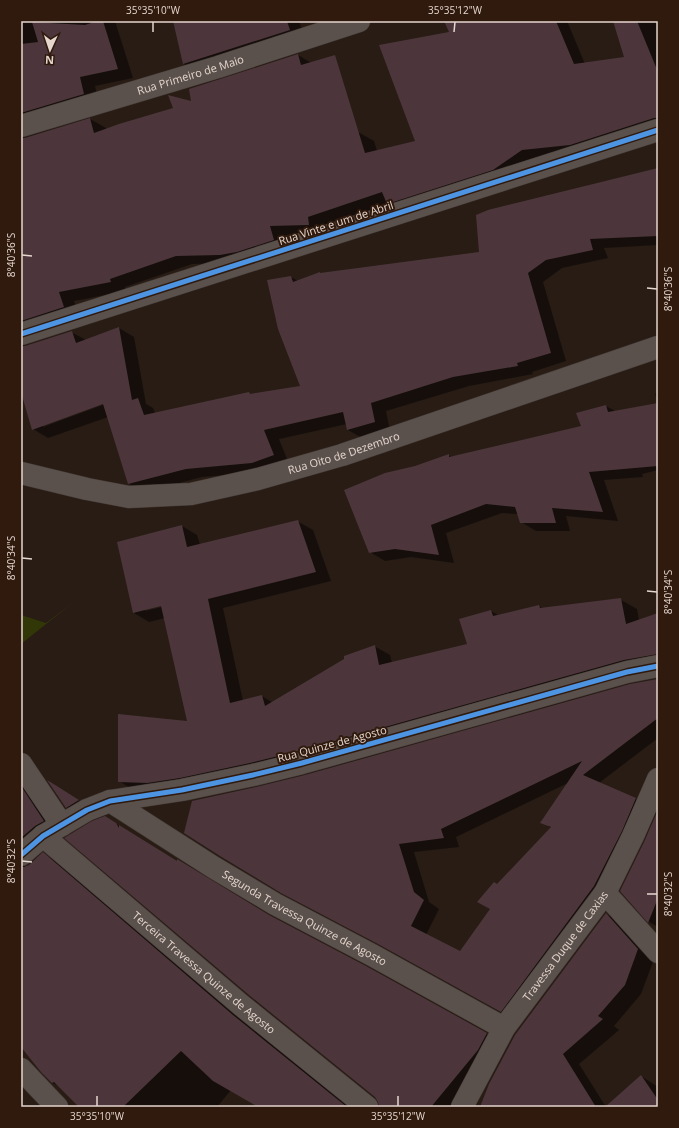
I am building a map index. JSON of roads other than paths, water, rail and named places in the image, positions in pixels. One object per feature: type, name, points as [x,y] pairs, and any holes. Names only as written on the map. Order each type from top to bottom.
[{"type":"street","name":"Rua Primeiro de Maio","points":[[21,126],[218,67],[359,21]]},
{"type":"street","name":"Rua Vinte e um de Abril","points":[[21,334],[658,130]]},
{"type":"street","name":"Rua Oito de Dezembro","points":[[21,473],[87,489],[129,497],[191,494],[258,479],[342,455],[658,347]]},
{"type":"street","name":"Rua Quinze de Agosto","points":[[21,855],[43,836],[87,810],[110,801],[182,790],[302,763],[627,672],[658,666]]},
{"type":"street","points":[[21,764],[62,825]]},
{"type":"street","name":"Travessa Duque de Caxias","points":[[462,1107],[504,1028],[605,893],[633,836],[658,779]]},
{"type":"street","name":"Segunda Travessa Quinze de Agosto","points":[[110,801],[213,867],[275,904],[372,955],[504,1028]]},
{"type":"street","name":"Terceira Travessa Quinze de Agosto","points":[[43,836],[241,1005],[367,1107]]},
{"type":"street","points":[[605,893],[658,952]]},
{"type":"street","points":[[21,1069],[57,1107]]}]
